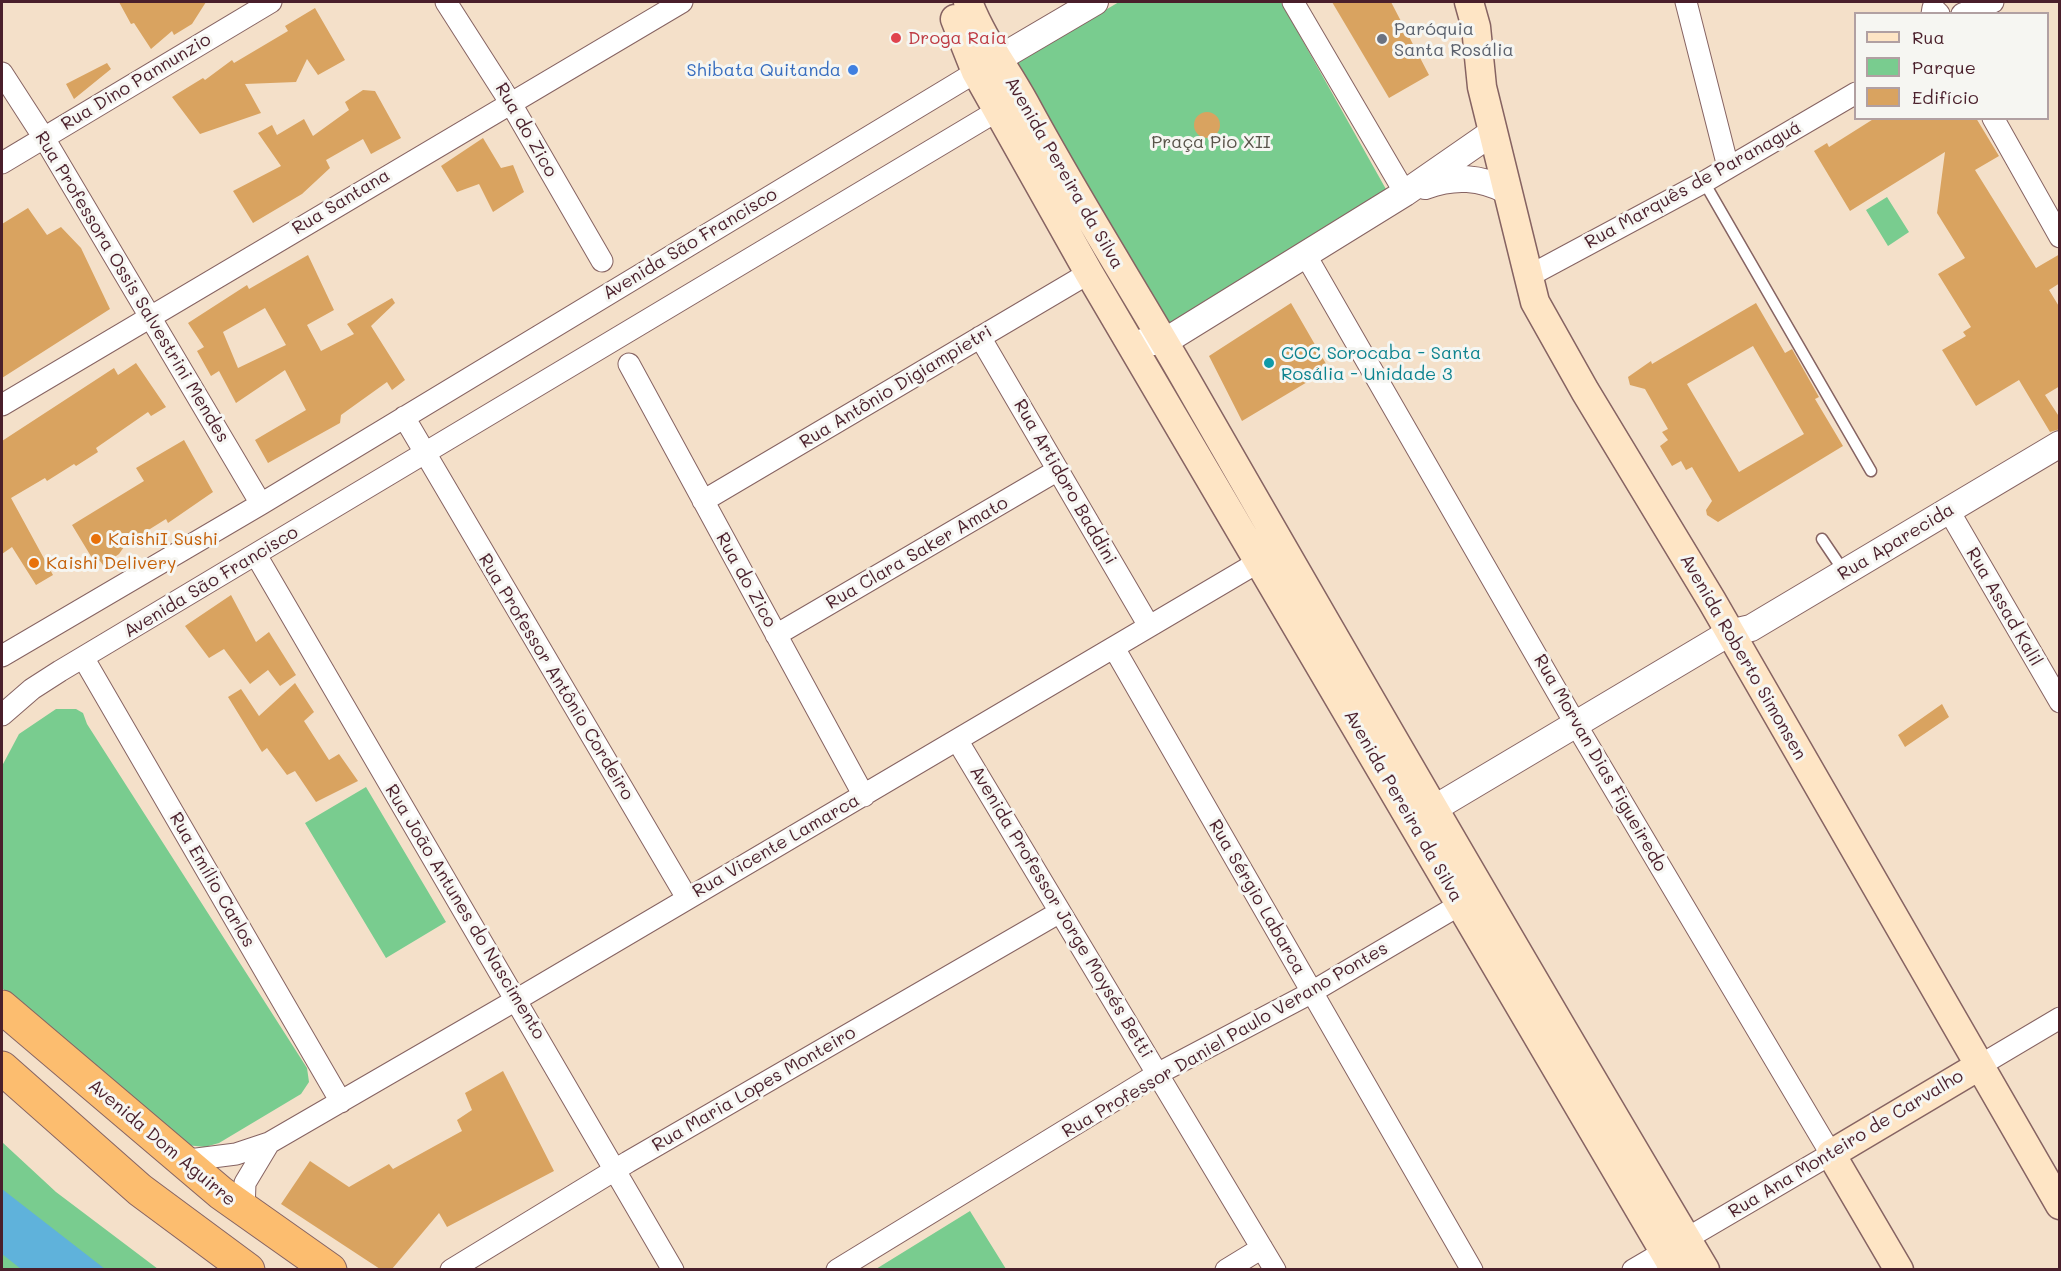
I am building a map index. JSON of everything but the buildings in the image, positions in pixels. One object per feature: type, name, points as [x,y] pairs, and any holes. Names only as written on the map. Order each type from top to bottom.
[{"type":"highway","name":"Avenida Dom Aguirre","points":[[2,1007],[181,1161],[244,1211],[330,1269]]},
{"type":"highway","points":[[2,1068],[140,1190],[248,1269]]},
{"type":"main road","name":"Avenida Pereira da Silva","points":[[949,2],[987,65],[1081,206],[1164,342],[1272,554],[1676,1253]]},
{"type":"main road","name":"Avenida Pereira da Silva","points":[[968,2],[984,41],[997,111],[1131,342],[1272,554]]},
{"type":"main road","name":"Avenida Roberto Simonsen","points":[[1465,4],[1482,87],[1535,302],[1730,633],[2060,1205]]},
{"type":"main road","name":"Avenida Pereira da Silva","points":[[1425,816],[1461,904],[1676,1253],[1706,1269]]},
{"type":"main road","name":"Rua Ana Monteiro de Carvalho","points":[[1831,1154],[1979,1066]]},
{"type":"main road","name":"Rua Morvan Dias Figueiredo","points":[[1831,1154],[1899,1269]]},
{"type":"street","name":"Rua Dino Pannunzio","points":[[2,163],[271,2]]},
{"type":"street","name":"Rua do Zico","points":[[446,2],[510,102],[602,261],[606,295]]},
{"type":"street","name":"Rua Santana","points":[[2,405],[682,2]]},
{"type":"street","points":[[987,65],[1095,2]]},
{"type":"street","points":[[1293,2],[1405,193]]},
{"type":"street","points":[[1686,2],[1728,167]]},
{"type":"street","points":[[1967,12],[1993,2]]},
{"type":"street","name":"Avenida São Francisco","points":[[2,656],[261,504],[987,65]]},
{"type":"street","name":"Rua Professora Ossis Salvestrini Mendes","points":[[2,73],[44,138],[261,504]]},
{"type":"street","name":"Rua Marquês de Paranaguá","points":[[1529,276],[1704,182],[1854,94]]},
{"type":"street","name":"Avenida São Francisco","points":[[2,715],[32,689],[426,455],[603,344],[997,111]]},
{"type":"street","points":[[1994,120],[2060,237]]},
{"type":"street","points":[[1131,342],[1164,342],[1405,193],[1493,132]]},
{"type":"street","points":[[1405,193],[1450,178],[1476,179],[1508,191]]},
{"type":"street","name":"Rua Morvan Dias Figueiredo","points":[[1305,254],[1575,723],[1831,1154]]},
{"type":"street","name":"Rua do Zico","points":[[602,261],[632,280]]},
{"type":"street","name":"Rua Antônio Digiampietri","points":[[703,501],[1089,273]]},
{"type":"street","name":"Rua do Zico","points":[[629,329],[629,364]]},
{"type":"street","name":"Rua Artidoro Baddini","points":[[981,338],[1149,626]]},
{"type":"street","name":"Rua do Zico","points":[[603,344],[629,364],[864,796]]},
{"type":"street","points":[[404,417],[426,455]]},
{"type":"street","name":"Rua Aparecida","points":[[1425,816],[1575,723],[1730,633],[1751,628],[2060,444]]},
{"type":"street","name":"Rua Professor Antônio Cordeiro","points":[[426,455],[687,898]]},
{"type":"street","name":"Rua Clara Saker Amato","points":[[776,635],[1058,470]]},
{"type":"street","name":"Rua Assad Kalil","points":[[1949,511],[2060,702]]},
{"type":"street","name":"Rua Vicente Lamarca","points":[[181,1161],[236,1154],[269,1143],[864,796],[1272,554]]},
{"type":"street","name":"Rua João Antunes do Nascimento","points":[[256,555],[674,1269]]},
{"type":"street","name":"Rua Sérgio Labarca","points":[[1114,648],[1472,1269]]},
{"type":"street","name":"Rua Emílio Carlos","points":[[84,659],[340,1102]]},
{"type":"street","name":"Avenida Professor Jorge Moysés Betti","points":[[957,740],[1275,1269]]},
{"type":"street","name":"Rua Professor Daniel Paulo Verano Pontes","points":[[837,1269],[1159,1073],[1312,992],[1461,904]]},
{"type":"street","name":"Rua Maria Lopes Monteiro","points":[[451,1269],[616,1170],[1060,912]]},
{"type":"street","name":"Rua Ana Monteiro de Carvalho","points":[[1979,1066],[2060,1018]]},
{"type":"street","name":"Rua Vicente Lamarca","points":[[244,1211],[245,1183],[269,1143]]},
{"type":"street","name":"Rua Ana Monteiro de Carvalho","points":[[1633,1269],[1676,1253],[1831,1154]]},
{"type":"street","points":[[1226,1269],[1262,1248]]},
{"type":"lane","points":[[1704,182],[1871,471]]},
{"type":"lane","points":[[1822,539],[1845,573]]},
{"type":"green space","name":"Praça Pio XII","points":[[1119,2],[1281,2],[1387,191],[1167,325],[1013,64]]},
{"type":"green space","points":[[1887,197],[1909,232],[1888,246],[1866,210]]},
{"type":"green space","points":[[56,709],[76,709],[83,713],[87,724],[307,1068],[309,1082],[301,1094],[219,1143],[205,1147],[186,1145],[2,988],[2,766],[19,734]]},
{"type":"green space","points":[[366,787],[446,922],[386,958],[305,823]]},
{"type":"green space","points":[[2,1142],[56,1192],[158,1269],[2,1269]]},
{"type":"green space","points":[[970,1211],[1006,1269],[876,1269]]},
{"type":"water","points":[[2,1189],[105,1269],[21,1269],[2,1254]]},
{"type":"place","name":"Droga Raia","points":[[896,38]]},
{"type":"place","name":"Paróquia Santa Rosália","points":[[1382,39]]},
{"type":"place","name":"Shibata Quitanda","points":[[853,70]]},
{"type":"place","name":"COC Sorocaba - Santa Rosália - Unidade 3","points":[[1269,363]]},
{"type":"place","name":"KaishiI Sushi","points":[[96,539]]},
{"type":"place","name":"Kaishi Delivery","points":[[34,563]]}]
